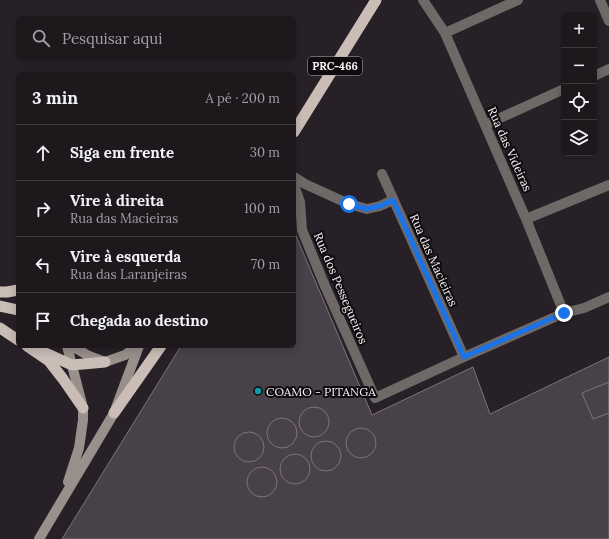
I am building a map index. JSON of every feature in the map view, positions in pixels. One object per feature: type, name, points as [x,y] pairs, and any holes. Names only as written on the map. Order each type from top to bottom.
[{"type":"highway","name":"PRC-466","points":[[296,129],[376,0]]},
{"type":"highway","points":[[0,292],[16,290]]},
{"type":"highway","points":[[0,306],[16,310]]},
{"type":"highway","points":[[0,328],[16,338]]},
{"type":"highway","points":[[30,348],[49,361],[83,408]]},
{"type":"highway","points":[[36,348],[72,365],[105,362]]},
{"type":"highway","points":[[114,413],[160,348]]},
{"type":"main road","points":[[62,501],[80,448],[83,420],[83,408],[68,348]]},
{"type":"main road","points":[[77,348],[89,356],[105,362],[125,355],[135,348]]},
{"type":"main road","points":[[39,539],[114,413],[137,348]]},
{"type":"street","name":"Rua das Videiras","points":[[423,0],[445,33],[526,219],[564,313]]},
{"type":"street","points":[[445,33],[518,0]]},
{"type":"street","points":[[600,0],[609,21]]},
{"type":"street","points":[[597,75],[609,69]]},
{"type":"street","points":[[485,125],[561,90]]},
{"type":"street","name":"Rua das Macieiras","points":[[382,174],[464,357]]},
{"type":"street","points":[[296,178],[305,184],[349,204],[367,209],[380,206],[393,200]]},
{"type":"street","points":[[526,219],[609,185]]},
{"type":"street","name":"Rua dos Pessegueiros","points":[[296,191],[300,202],[302,230],[325,286],[375,398],[464,357]]},
{"type":"street","points":[[464,357],[564,313],[584,308],[609,297]]},
{"type":"building","name":"COAMO - PITANGA","points":[[296,236],[372,415],[473,367],[490,414],[609,357],[609,539],[62,539],[180,348],[296,348]]},
{"type":"building","points":[[609,382],[609,413],[593,419],[582,393]]},
{"type":"building","points":[[314,407],[325,411],[329,422],[325,433],[314,437],[303,433],[299,422],[303,411]]},
{"type":"building","points":[[282,418],[293,422],[297,433],[293,444],[282,448],[271,444],[267,433],[271,422]]},
{"type":"building","points":[[361,428],[372,432],[376,443],[372,454],[361,458],[350,454],[346,443],[350,432]]},
{"type":"building","points":[[249,432],[260,436],[264,447],[260,458],[249,462],[238,458],[234,447],[238,436]]},
{"type":"building","points":[[326,441],[337,445],[341,456],[337,467],[326,471],[315,467],[311,456],[315,445]]},
{"type":"building","points":[[295,454],[306,458],[310,469],[306,480],[295,484],[284,480],[280,469],[284,458]]},
{"type":"building","points":[[262,467],[273,471],[277,482],[273,493],[262,497],[251,493],[247,482],[251,471]]},
{"type":"place","name":"COAMO - PITANGA","points":[[258,391]]},
{"type":"route","points":[[349,204],[367,209],[380,206],[393,200],[464,357],[564,313]]}]
